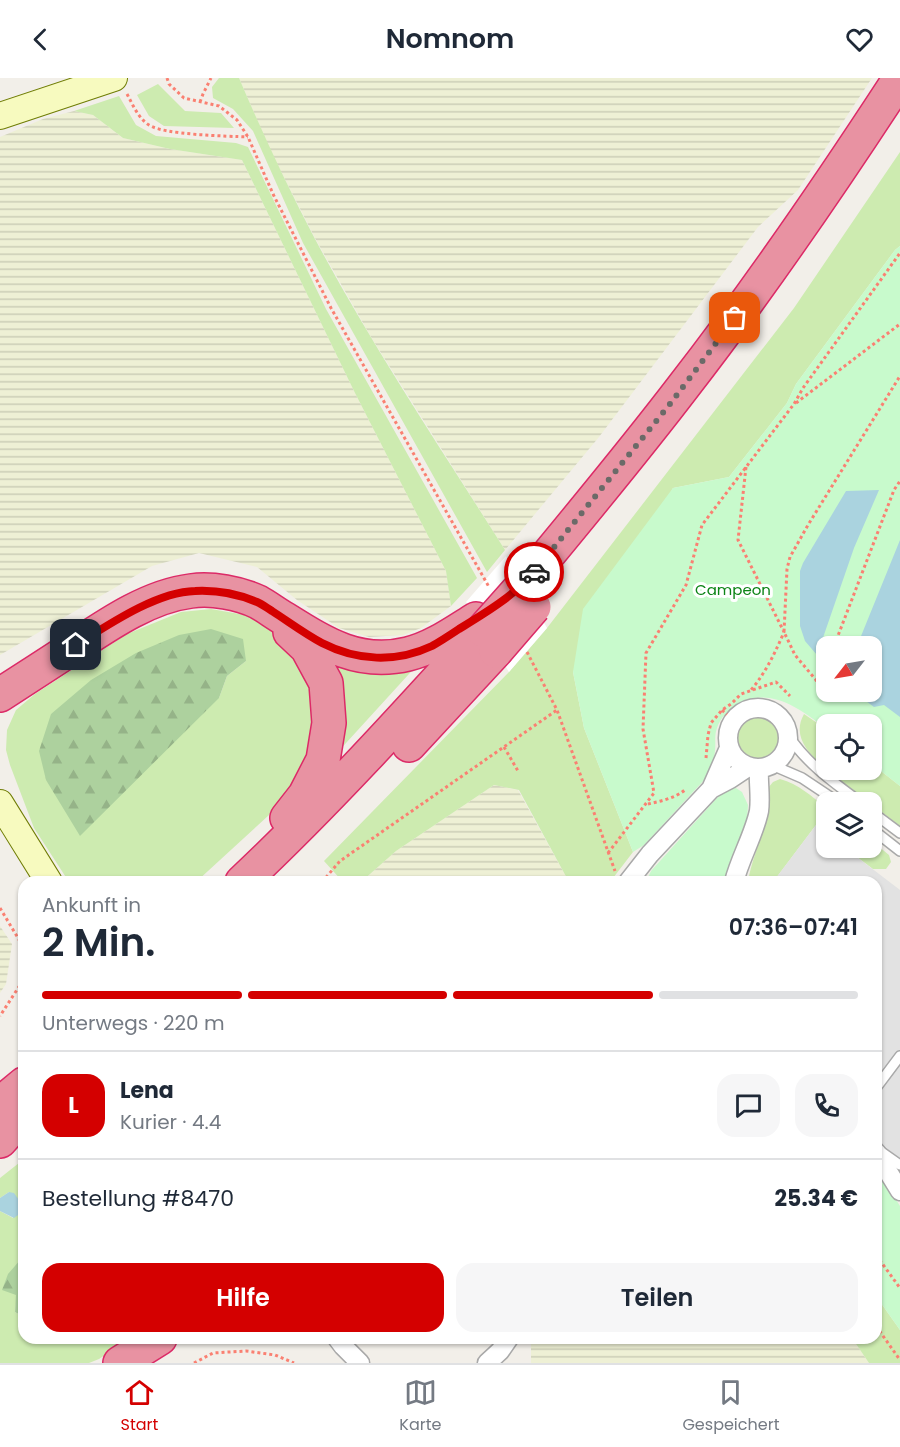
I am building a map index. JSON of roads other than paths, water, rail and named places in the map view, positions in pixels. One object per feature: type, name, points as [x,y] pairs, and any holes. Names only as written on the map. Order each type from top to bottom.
[{"type":"highway","points":[[282,876],[391,764],[529,596],[621,466],[684,386],[794,237],[900,78]]},
{"type":"highway","points":[[529,596],[630,491],[700,402],[812,249],[900,119]]},
{"type":"highway","points":[[0,695],[114,621],[161,598],[193,591],[216,591],[258,602],[323,643],[345,652],[367,657],[389,658],[432,646],[496,638]]},
{"type":"highway","points":[[239,876],[283,825],[304,795],[323,760],[329,723],[326,683],[307,648],[258,602]]},
{"type":"highway","points":[[248,876],[374,749],[496,638]]},
{"type":"highway","points":[[0,1104],[18,1089]]},
{"type":"highway","points":[[0,1134],[18,1118]]},
{"type":"highway","points":[[0,1141],[18,1120]]},
{"type":"highway","points":[[120,1363],[150,1344]]},
{"type":"main road","points":[[0,116],[121,86]]},
{"type":"main road","points":[[0,803],[45,876]]},
{"type":"street","points":[[622,876],[650,854],[711,789],[730,779],[760,767],[781,757],[787,747],[788,735],[784,723],[777,714],[759,708],[727,715],[729,748],[736,760],[760,767]]},
{"type":"street","points":[[711,789],[729,748]]},
{"type":"street","points":[[736,876],[759,810],[760,767]]},
{"type":"street","points":[[730,779],[748,784],[754,792],[759,810]]},
{"type":"street","points":[[882,1160],[900,1191]]},
{"type":"street","points":[[342,1344],[360,1363]]},
{"type":"street","points":[[487,1363],[505,1344]]},
{"type":"lane","points":[[788,735],[797,749],[814,766],[847,792]]},
{"type":"lane","points":[[760,767],[802,778],[822,792]]},
{"type":"lane","points":[[882,820],[900,833]]},
{"type":"lane","points":[[882,837],[900,851]]},
{"type":"lane","points":[[882,1080],[900,1056]]},
{"type":"lane","points":[[882,1154],[900,1165]]},
{"type":"water","points":[[879,490],[854,548],[824,636],[816,636],[816,654],[805,641],[800,626],[800,571],[846,491]]},
{"type":"water","points":[[900,540],[900,717],[884,705],[874,707],[867,702],[882,702],[882,636],[861,636]]},
{"type":"water","points":[[9,1192],[14,1193],[18,1199],[18,1215],[14,1218],[0,1211],[0,1198]]},
{"type":"park label","name":"Campeon","points":[[733,590]]}]
